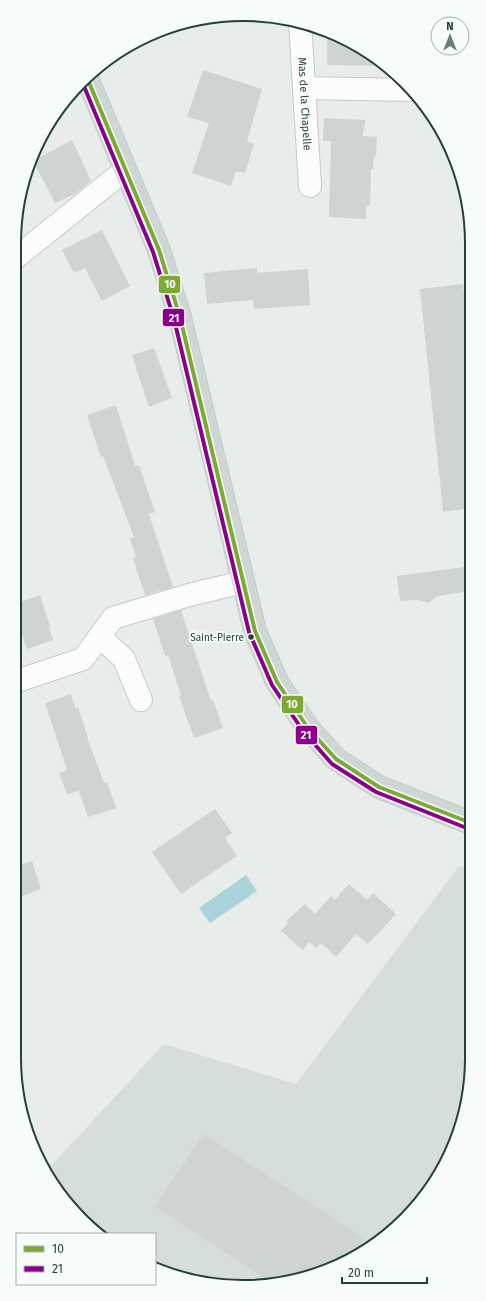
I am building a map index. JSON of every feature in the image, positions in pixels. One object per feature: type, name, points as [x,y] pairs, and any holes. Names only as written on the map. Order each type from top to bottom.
[{"type":"main road","points":[[89,83],[159,250],[180,317],[255,631],[277,682],[308,728],[336,759],[379,787],[465,821]]},
{"type":"street","name":"Mas de la Chapelle","points":[[300,29],[310,186]]},
{"type":"street","points":[[304,88],[403,90]]},
{"type":"street","points":[[21,253],[125,170]]},
{"type":"street","points":[[21,680],[83,659],[113,618],[189,595],[243,582]]},
{"type":"street","points":[[100,636],[124,659],[141,700]]},
{"type":"shaded area","points":[[459,866],[465,868],[465,1073],[461,1101],[448,1143],[428,1181],[400,1215],[366,1243],[328,1263],[286,1276],[258,1280],[228,1280],[200,1276],[156,1262],[156,1233],[107,1233],[76,1204],[58,1181],[50,1167],[164,1044],[296,1084]]},
{"type":"water","points":[[246,875],[257,891],[210,923],[199,908]]},
{"type":"building","points":[[327,38],[354,51],[376,66],[327,65]]},
{"type":"building","points":[[203,70],[262,89],[247,141],[254,144],[245,173],[236,171],[231,186],[192,173],[209,123],[187,117]]},
{"type":"building","points":[[324,118],[365,120],[363,136],[377,137],[376,156],[374,157],[373,169],[371,169],[370,206],[366,206],[366,219],[329,217],[331,141],[323,141]]},
{"type":"building","points":[[72,140],[91,181],[76,193],[55,203],[35,165],[38,158]]},
{"type":"building","points":[[102,230],[130,286],[102,301],[85,268],[74,273],[62,250]]},
{"type":"building","points":[[257,268],[257,273],[308,269],[310,305],[254,309],[253,300],[207,304],[204,273]]},
{"type":"building","points":[[463,284],[465,307],[465,509],[443,512],[420,289]]},
{"type":"building","points":[[154,348],[172,398],[149,407],[132,355]]},
{"type":"building","points":[[116,405],[135,466],[139,465],[155,512],[149,514],[173,587],[145,595],[133,558],[136,557],[130,538],[134,537],[103,456],[101,457],[87,415]]},
{"type":"building","points":[[465,567],[465,592],[437,596],[428,603],[417,600],[400,601],[397,576]]},
{"type":"building","points":[[40,595],[53,640],[27,649],[21,631],[21,602]]},
{"type":"building","points":[[181,610],[211,701],[213,700],[223,728],[194,738],[179,696],[181,695],[168,655],[165,656],[153,619]]},
{"type":"building","points":[[71,694],[75,708],[78,707],[87,738],[104,783],[107,782],[116,808],[88,817],[79,791],[67,794],[59,773],[67,770],[45,703]]},
{"type":"building","points":[[215,809],[232,833],[225,838],[237,856],[181,894],[152,852]]},
{"type":"building","points":[[32,861],[41,889],[21,896],[21,865]]},
{"type":"building","points":[[349,884],[367,900],[373,893],[396,914],[368,944],[356,934],[336,957],[321,943],[316,948],[309,942],[303,950],[281,931],[288,923],[286,921],[305,904],[315,914],[331,896],[335,900]]},
{"type":"building","points":[[204,1134],[365,1239],[360,1247],[328,1263],[286,1276],[266,1279],[155,1206]]},
{"type":"transit line","name":"10","points":[[89,83],[159,250],[180,317],[255,631],[277,682],[308,728],[336,759],[379,787],[465,821]]},
{"type":"transit line","name":"21","points":[[85,88],[153,252],[174,319],[249,632],[272,685],[303,731],[332,764],[376,792],[465,827]]},
{"type":"place","name":"Saint-Pierre","points":[[251,637]]}]
